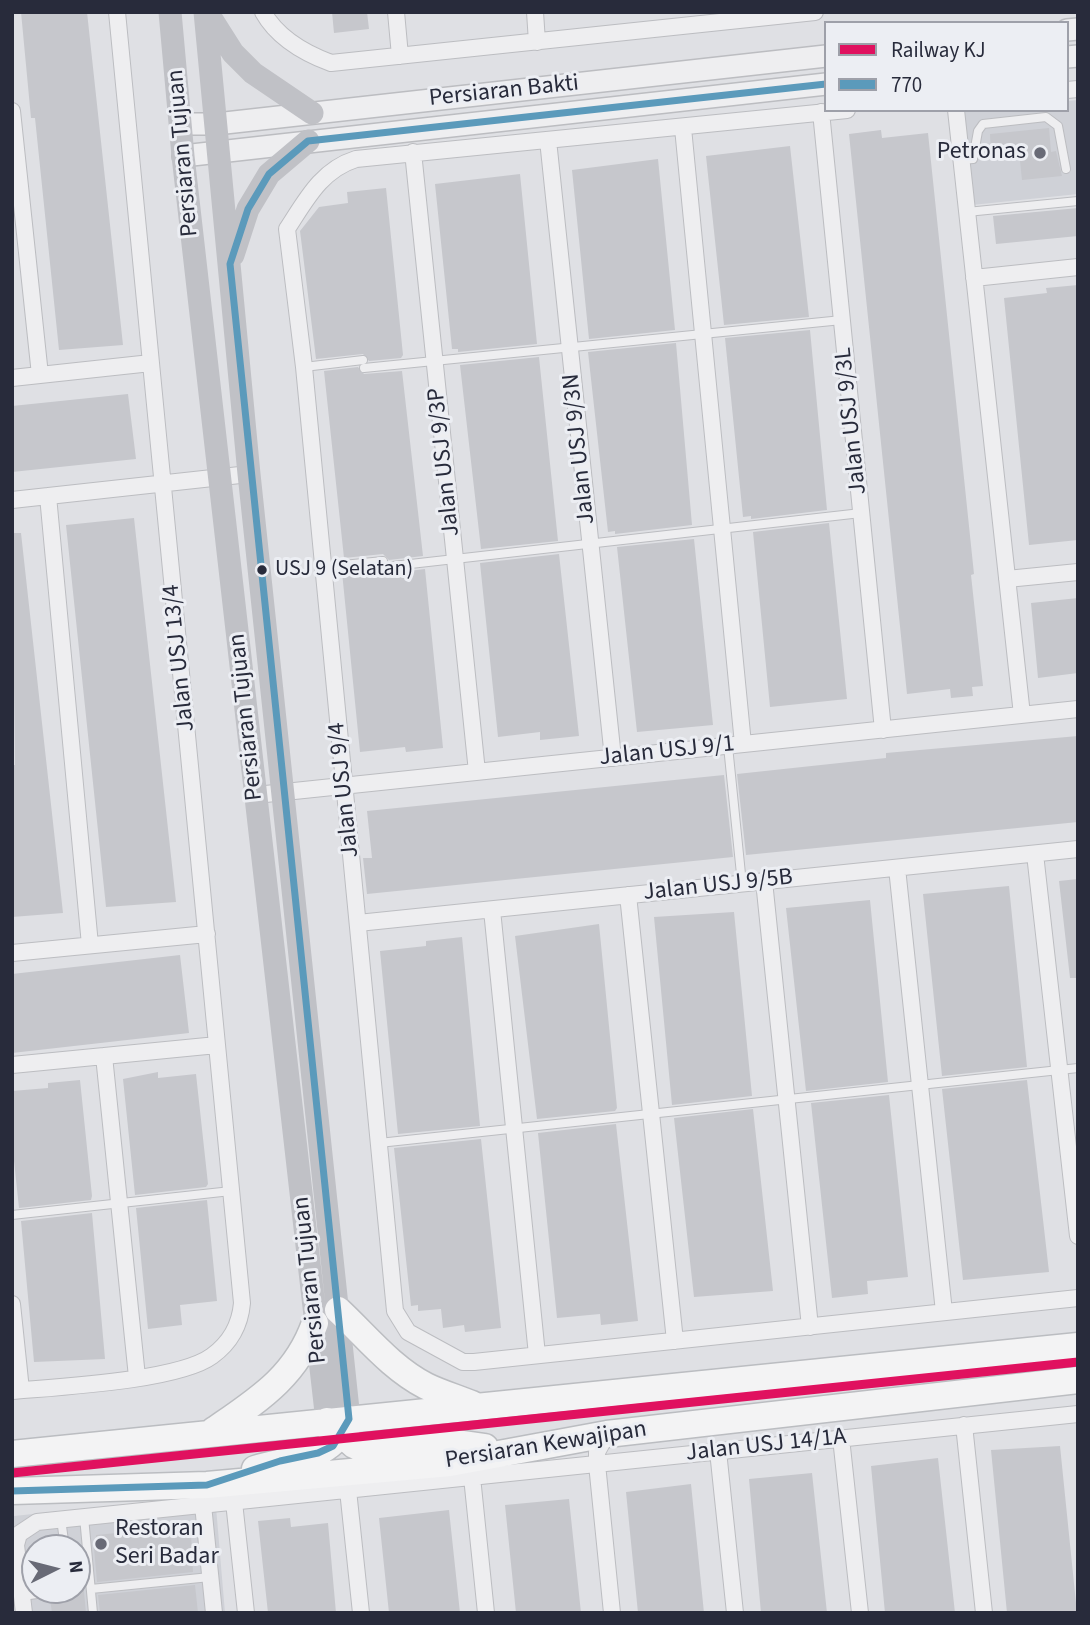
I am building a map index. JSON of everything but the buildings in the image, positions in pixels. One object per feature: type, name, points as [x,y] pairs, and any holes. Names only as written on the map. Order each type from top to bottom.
[{"type":"main road","name":"Persiaran Tujuan","points":[[170,12],[183,124],[183,156],[256,795],[340,1424]]},
{"type":"main road","name":"Persiaran Tujuan","points":[[206,12],[283,792],[327,1317]]},
{"type":"main road","points":[[206,12],[233,53],[253,73],[312,113]]},
{"type":"main road","points":[[230,264],[248,209],[269,174],[308,141]]},
{"type":"main road","points":[[211,1432],[271,1389],[306,1350],[327,1317],[425,1386],[476,1406]]},
{"type":"main road","name":"Persiaran Kewajipan","points":[[999,1354],[1078,1336]]},
{"type":"main road","name":"Persiaran Kewajipan","points":[[12,1454],[211,1432],[340,1424],[476,1406],[1078,1346]]},
{"type":"main road","name":"Persiaran Kewajipan","points":[[12,1491],[205,1495],[450,1462],[607,1434],[1078,1380]]},
{"type":"main road","points":[[340,1424],[354,1445],[369,1452],[457,1443],[510,1450]]},
{"type":"main road","points":[[205,1495],[280,1461],[318,1453],[333,1446],[340,1424]]},
{"type":"street","name":"Jalan USJ 13/4","points":[[117,12],[242,1303],[235,1333],[211,1357],[179,1370],[137,1377]]},
{"type":"street","points":[[262,12],[269,23],[297,46],[331,63],[537,42],[672,20],[815,12]]},
{"type":"street","points":[[396,12],[400,56]]},
{"type":"street","points":[[535,12],[537,42]]},
{"type":"street","name":"Persiaran Bakti","points":[[183,124],[216,124],[824,56]]},
{"type":"street","points":[[683,72],[686,100]]},
{"type":"street","name":"Persiaran Bakti","points":[[183,156],[824,84]]},
{"type":"street","points":[[12,111],[40,375]]},
{"type":"street","name":"Jalan USJ 9/4","points":[[537,1355],[463,1362],[408,1332],[396,1311],[304,368],[287,229],[323,177],[343,163],[413,152],[830,112]]},
{"type":"street","points":[[956,112],[1022,715]]},
{"type":"street","name":"Jalan USJ 9/3L","points":[[821,113],[883,730]]},
{"type":"street","points":[[682,128],[722,529],[736,745]]},
{"type":"street","name":"Jalan USJ 9/3N","points":[[548,141],[613,758]]},
{"type":"street","name":"Jalan USJ 9/3P","points":[[413,152],[477,772]]},
{"type":"street","points":[[974,278],[1078,267]]},
{"type":"street","points":[[12,378],[151,363]]},
{"type":"street","points":[[12,500],[250,474]]},
{"type":"street","points":[[48,496],[90,945]]},
{"type":"street","points":[[1007,579],[1078,572]]},
{"type":"street","name":"Jalan USJ 9/1","points":[[256,795],[1078,709]]},
{"type":"street","name":"Jalan USJ 9/5B","points":[[358,923],[1078,849]]},
{"type":"street","points":[[1035,854],[1078,1236]]},
{"type":"street","points":[[897,868],[944,1312]]},
{"type":"street","points":[[764,881],[810,1327]]},
{"type":"street","points":[[628,895],[675,1341]]},
{"type":"street","points":[[492,909],[537,1355],[1078,1298]]},
{"type":"street","points":[[12,953],[207,934]]},
{"type":"street","points":[[12,1065],[217,1045]]},
{"type":"street","points":[[12,1304],[17,1391],[137,1377],[104,1056]]},
{"type":"street","name":"Jalan USJ 14/1A","points":[[21,1587],[16,1545],[19,1534],[37,1522],[84,1517],[205,1495],[234,1502],[1078,1414]]},
{"type":"street","points":[[964,1426],[984,1613]]},
{"type":"street","points":[[607,1434],[597,1452],[597,1464],[612,1613]]},
{"type":"street","points":[[841,1438],[860,1613]]},
{"type":"street","points":[[718,1451],[735,1613]]},
{"type":"street","points":[[472,1477],[486,1613]]},
{"type":"street","points":[[348,1490],[360,1613]]},
{"type":"street","points":[[205,1495],[214,1613]]},
{"type":"street","points":[[234,1502],[246,1613]]},
{"type":"lane","points":[[961,160],[974,159],[978,131],[983,124],[1046,114],[1058,126],[1066,169]]},
{"type":"lane","points":[[967,212],[1078,201]]},
{"type":"lane","points":[[304,368],[435,361],[842,320]]},
{"type":"lane","points":[[323,567],[455,559],[861,513]]},
{"type":"lane","points":[[736,745],[742,884]]},
{"type":"lane","points":[[379,1143],[1078,1068]]},
{"type":"lane","points":[[12,1215],[231,1191]]},
{"type":"lane","points":[[84,1517],[86,1534]]},
{"type":"lane","points":[[61,1519],[63,1534]]},
{"type":"lane","points":[[93,1613],[91,1589],[211,1577]]},
{"type":"shaded area","points":[[1078,100],[1078,194],[972,205],[962,112],[1069,112],[1069,101]]},
{"type":"shaded area","points":[[215,1495],[225,1613],[12,1613],[14,1516]]},
{"type":"rail line","name":"KJ","points":[[12,1473],[1078,1362]]},
{"type":"transit line","name":"770","points":[[12,1491],[207,1485],[280,1461],[318,1453],[333,1446],[349,1419],[230,264],[248,209],[269,174],[308,141],[824,84]]},
{"type":"place","name":"Petronas","points":[[1040,153]]},
{"type":"place","name":"USJ 9 (Selatan)","points":[[262,570]]},
{"type":"place","name":"Restoran Seri Badar","points":[[101,1544]]}]
